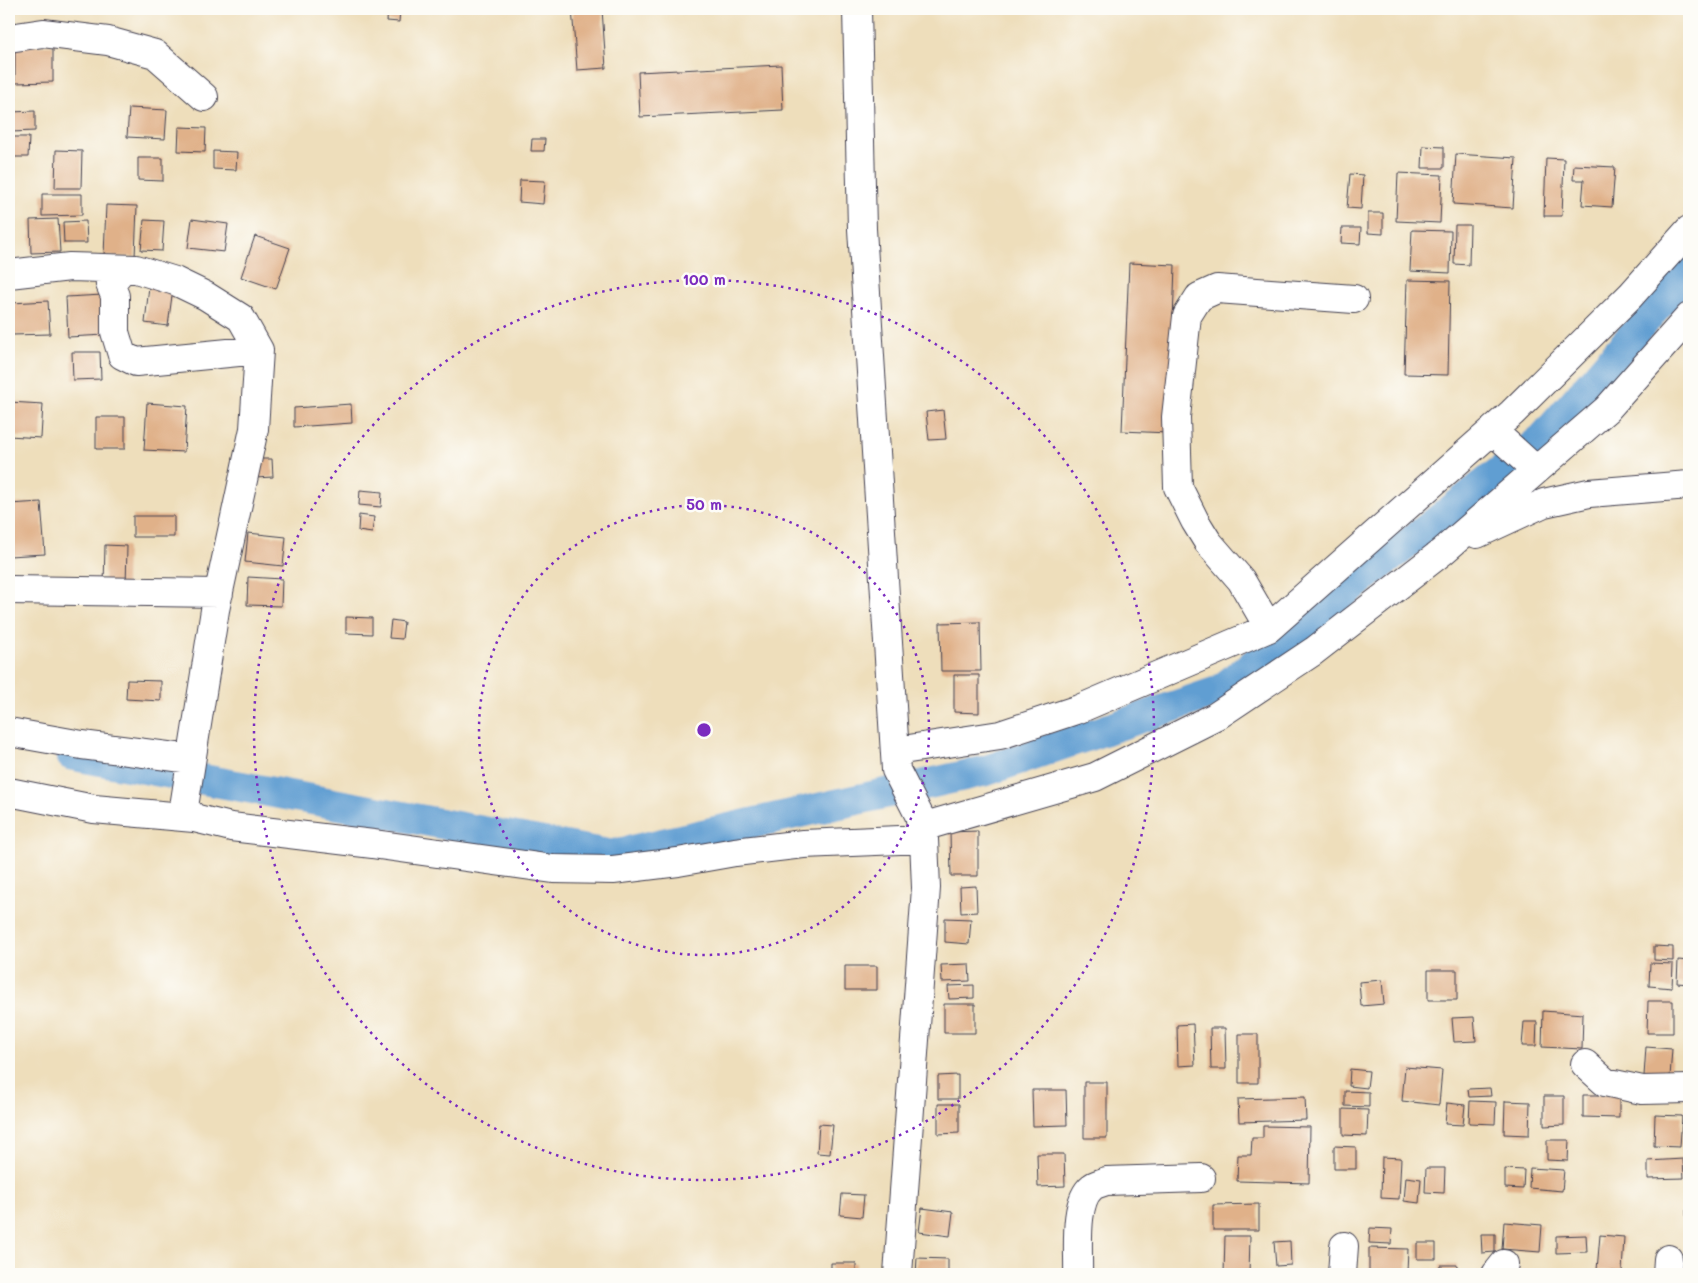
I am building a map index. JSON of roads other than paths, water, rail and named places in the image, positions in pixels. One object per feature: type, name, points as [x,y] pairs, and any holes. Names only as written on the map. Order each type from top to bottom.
[{"type":"street","points":[[857,9],[862,228],[896,760],[921,827],[926,888],[898,1274]]},
{"type":"street","points":[[9,38],[43,33],[108,41],[154,54],[204,97]]},
{"type":"street","points":[[896,760],[1000,735],[1079,709],[1269,628],[1500,437],[1689,230]]},
{"type":"street","points":[[9,274],[70,268],[136,269],[175,281],[206,296],[241,318],[259,350],[254,429],[219,593],[191,762],[189,812]]},
{"type":"street","points":[[123,269],[110,284],[115,296],[115,332],[122,355],[136,362],[259,350]]},
{"type":"street","points":[[1269,628],[1241,580],[1208,542],[1178,487],[1176,417],[1187,316],[1199,297],[1217,289],[1354,299]]},
{"type":"street","points":[[9,792],[94,809],[189,812],[231,827],[373,844],[552,870],[613,870],[921,827],[1095,777],[1215,717],[1314,651],[1442,552],[1532,467],[1607,409],[1689,317]]},
{"type":"street","points":[[1500,437],[1532,467]]},
{"type":"street","points":[[1442,552],[1544,503],[1589,493],[1689,485]]},
{"type":"street","points":[[9,590],[219,593]]},
{"type":"street","points":[[9,732],[191,762]]},
{"type":"street","points":[[1585,1064],[1605,1082],[1642,1090],[1689,1090]]},
{"type":"street","points":[[1078,1274],[1079,1216],[1083,1200],[1092,1187],[1106,1181],[1201,1178]]},
{"type":"street","points":[[1342,1274],[1344,1246]]},
{"type":"waterway","points":[[71,755],[611,855],[985,771],[1219,691],[1543,438],[1689,270]]}]
